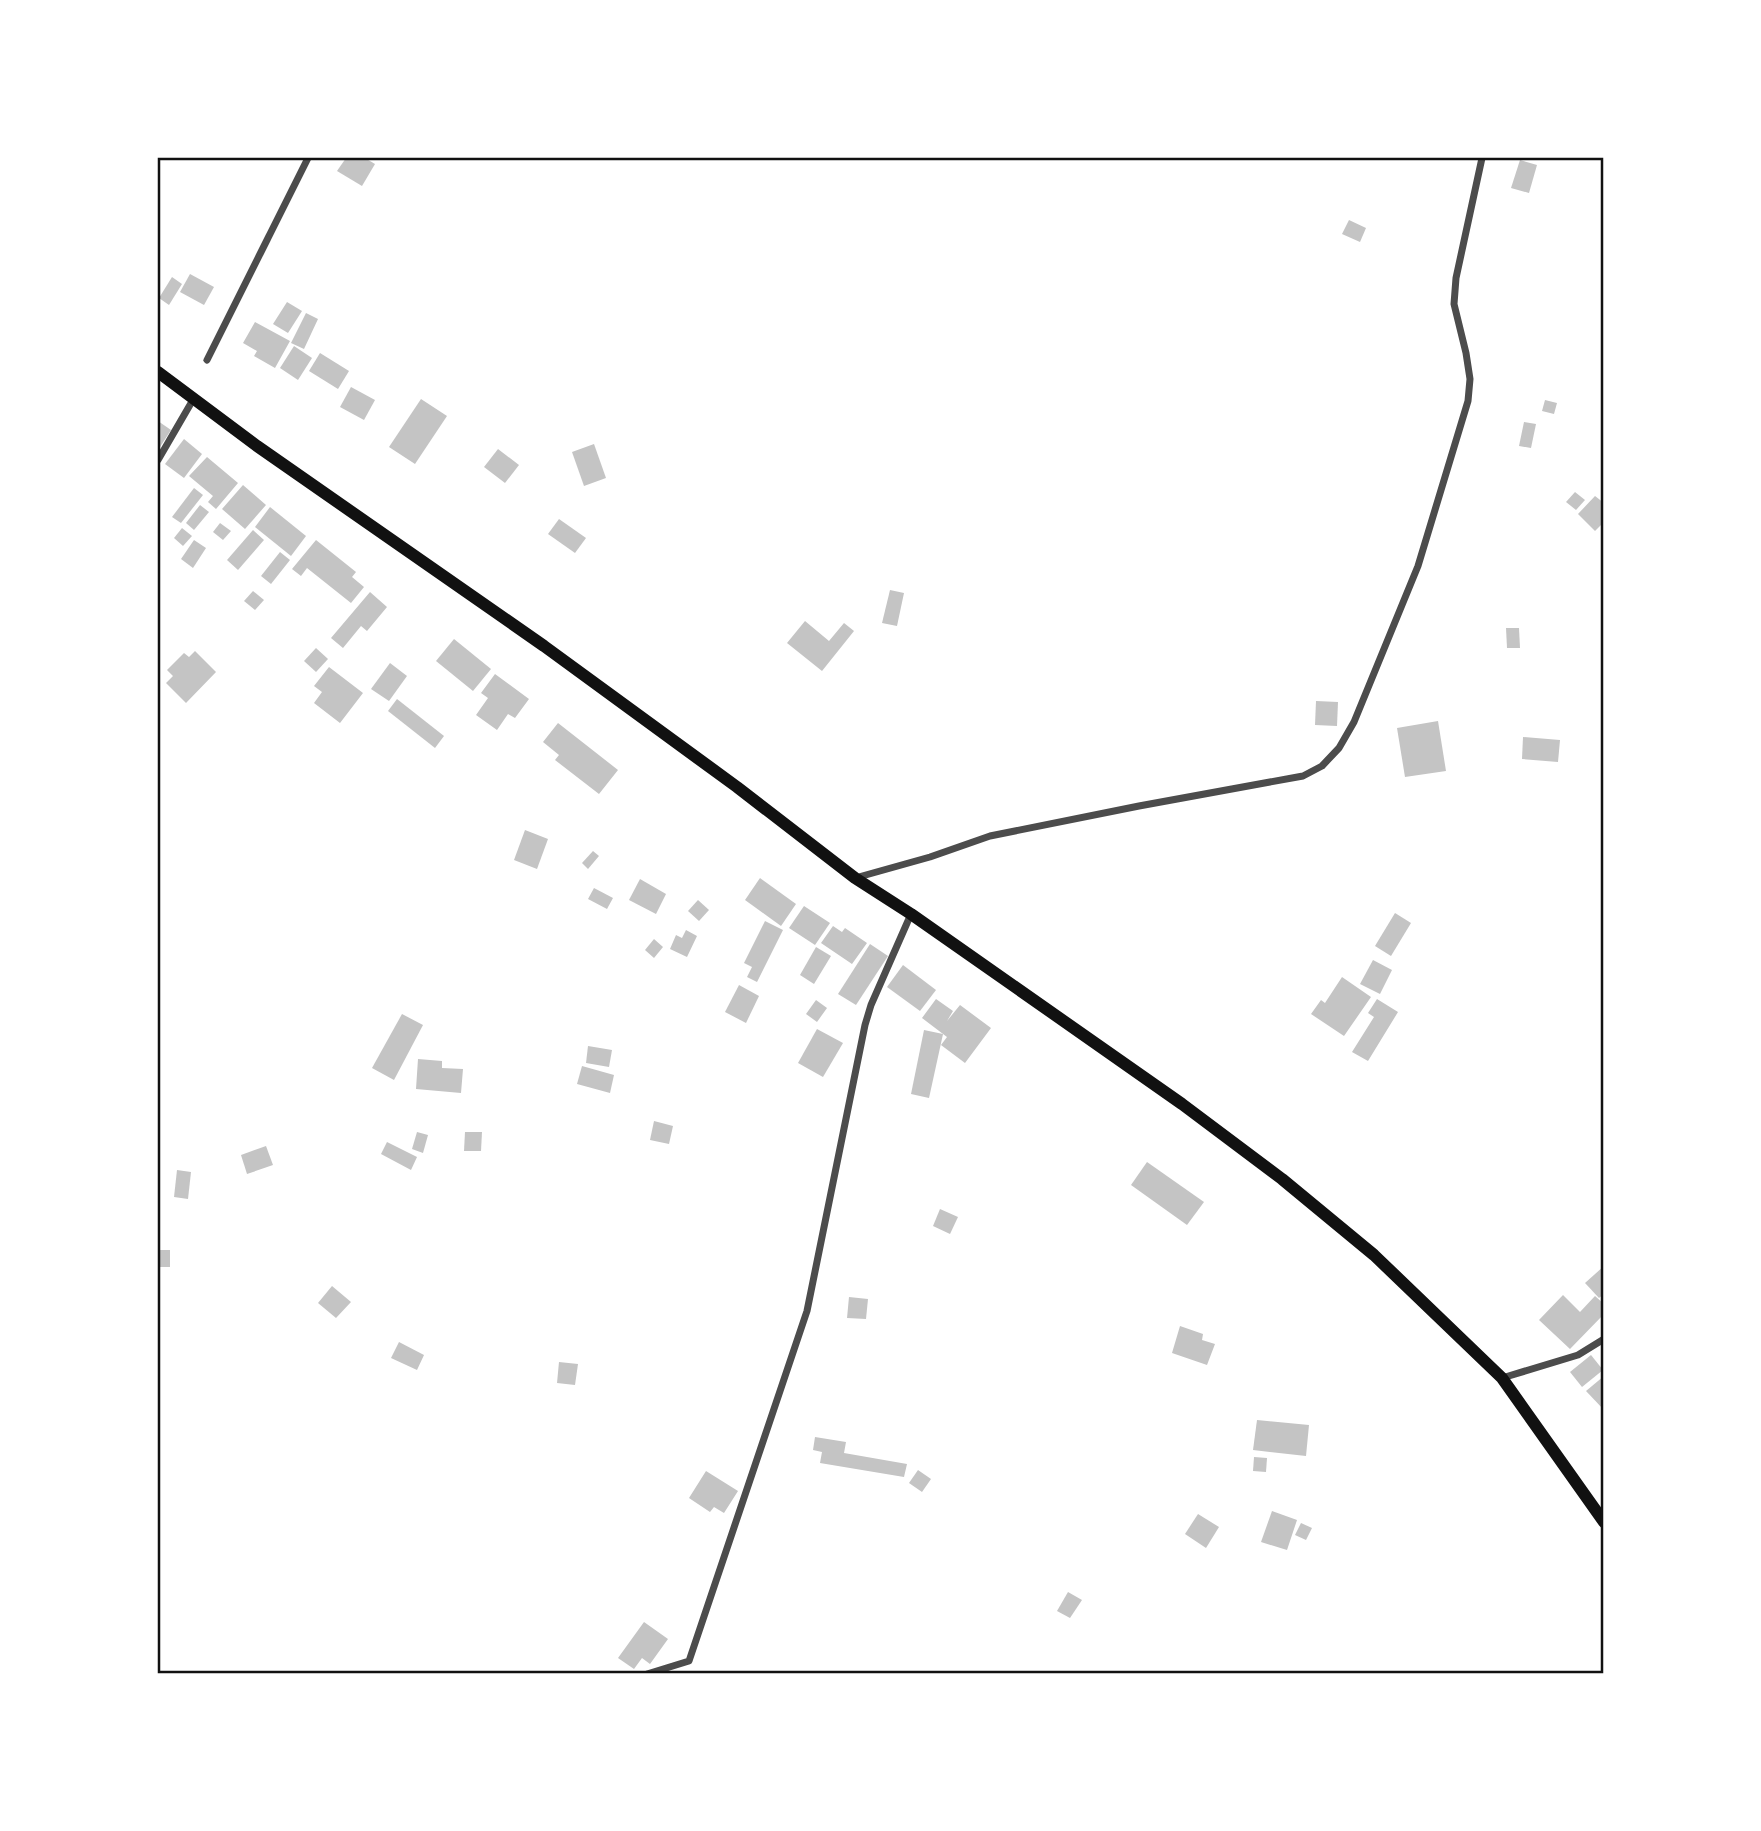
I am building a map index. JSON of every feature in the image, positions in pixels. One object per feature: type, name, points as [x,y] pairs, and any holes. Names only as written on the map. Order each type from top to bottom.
[{"type":"main road","points":[[158,372],[195,397],[257,446],[544,646],[737,787],[855,878],[912,914],[1182,1104],[1282,1179],[1374,1255],[1502,1378],[1604,1522]]},
{"type":"street","points":[[207,359],[308,158]]},
{"type":"street","points":[[855,878],[930,857],[990,836],[1303,776],[1321,766],[1339,748],[1353,722],[1418,566],[1468,401],[1466,353],[1454,304],[1455,278],[1482,158]]},
{"type":"street","points":[[158,460],[195,397]]},
{"type":"street","points":[[647,1674],[689,1661],[807,1311],[865,1025],[871,1005],[912,914]]},
{"type":"street","points":[[1502,1378],[1578,1355],[1604,1339]]},
{"type":"building","points":[[346,158],[365,158],[375,164],[362,186],[337,171]]},
{"type":"building","points":[[1520,160],[1537,165],[1529,193],[1511,188]]},
{"type":"building","points":[[1349,220],[1366,228],[1360,242],[1342,234]]},
{"type":"building","points":[[190,274],[214,287],[204,305],[180,292]]},
{"type":"building","points":[[172,277],[182,284],[169,305],[159,298]]},
{"type":"building","points":[[287,302],[302,311],[288,333],[273,324]]},
{"type":"building","points":[[306,313],[318,319],[304,349],[291,343]]},
{"type":"building","points":[[255,322],[290,341],[275,368],[254,356],[257,351],[243,343]]},
{"type":"building","points":[[294,346],[312,358],[298,380],[280,368]]},
{"type":"building","points":[[320,353],[349,371],[338,389],[309,371]]},
{"type":"building","points":[[351,387],[375,400],[364,420],[340,407]]},
{"type":"building","points":[[421,399],[447,416],[415,464],[389,447]]},
{"type":"building","points":[[1545,400],[1557,403],[1554,414],[1542,411]]},
{"type":"building","points":[[158,421],[171,430],[158,450]]},
{"type":"building","points":[[1524,422],[1536,424],[1531,448],[1519,446]]},
{"type":"building","points":[[184,439],[202,454],[184,478],[165,464]]},
{"type":"building","points":[[594,444],[606,478],[584,486],[572,452]]},
{"type":"building","points":[[498,449],[519,465],[505,483],[484,467]]},
{"type":"building","points":[[207,457],[238,483],[216,509],[208,502],[213,496],[189,476]]},
{"type":"building","points":[[243,485],[266,505],[245,529],[222,509]]},
{"type":"building","points":[[194,488],[203,495],[181,523],[172,517]]},
{"type":"building","points":[[1575,492],[1585,500],[1576,510],[1566,502]]},
{"type":"building","points":[[1595,496],[1604,503],[1604,522],[1595,531],[1578,514]]},
{"type":"building","points":[[200,505],[209,512],[194,530],[186,523]]},
{"type":"building","points":[[270,507],[306,536],[291,556],[255,527]]},
{"type":"building","points":[[559,519],[586,538],[575,553],[548,534]]},
{"type":"building","points":[[220,523],[231,531],[223,540],[213,532]]},
{"type":"building","points":[[182,528],[192,536],[183,546],[174,538]]},
{"type":"building","points":[[253,530],[264,540],[238,570],[227,560]]},
{"type":"building","points":[[194,540],[206,548],[193,568],[181,559]]},
{"type":"building","points":[[316,540],[356,572],[352,577],[364,587],[351,603],[307,568],[301,576],[292,569]]},
{"type":"building","points":[[280,552],[290,560],[271,584],[261,576]]},
{"type":"building","points":[[890,590],[904,593],[897,626],[882,623]]},
{"type":"building","points":[[253,591],[264,600],[255,610],[244,601]]},
{"type":"building","points":[[370,592],[387,607],[367,631],[361,626],[343,648],[331,638]]},
{"type":"building","points":[[805,621],[829,641],[844,623],[854,631],[822,671],[787,643]]},
{"type":"building","points":[[1506,628],[1519,628],[1520,648],[1507,648]]},
{"type":"building","points":[[454,639],[491,669],[473,691],[436,661]]},
{"type":"building","points":[[316,648],[328,659],[316,672],[304,661]]},
{"type":"building","points":[[195,651],[216,672],[186,703],[166,683],[173,676],[167,670],[184,653],[189,657]]},
{"type":"building","points":[[390,663],[407,676],[389,701],[371,689]]},
{"type":"building","points":[[329,667],[363,693],[340,723],[314,703],[322,692],[314,686]]},
{"type":"building","points":[[495,674],[529,699],[515,718],[508,714],[497,730],[476,715],[488,698],[481,693]]},
{"type":"building","points":[[397,699],[444,736],[435,748],[388,711]]},
{"type":"building","points":[[1316,701],[1338,702],[1337,726],[1315,725]]},
{"type":"building","points":[[1438,721],[1446,771],[1405,777],[1397,728]]},
{"type":"building","points":[[558,723],[618,770],[599,794],[555,760],[559,755],[543,742]]},
{"type":"building","points":[[1523,737],[1560,740],[1558,762],[1522,759]]},
{"type":"building","points":[[525,830],[548,839],[537,869],[514,860]]},
{"type":"building","points":[[593,851],[599,856],[588,869],[582,863]]},
{"type":"building","points":[[760,878],[796,904],[781,926],[745,900]]},
{"type":"building","points":[[640,879],[666,894],[656,914],[629,900]]},
{"type":"building","points":[[594,888],[613,898],[607,909],[588,899]]},
{"type":"building","points":[[698,900],[709,910],[699,921],[688,911]]},
{"type":"building","points":[[804,906],[830,923],[815,945],[789,928]]},
{"type":"building","points":[[1395,913],[1411,923],[1391,956],[1375,946]]},
{"type":"building","points":[[765,921],[783,930],[757,982],[747,977],[752,967],[744,963]]},
{"type":"building","points":[[833,926],[842,932],[845,928],[867,943],[852,964],[821,943]]},
{"type":"building","points":[[686,930],[697,936],[687,957],[670,949],[676,935],[682,938]]},
{"type":"building","points":[[654,939],[663,947],[654,958],[645,950]]},
{"type":"building","points":[[870,944],[888,956],[856,1005],[838,994]]},
{"type":"building","points":[[816,947],[831,956],[814,984],[800,975]]},
{"type":"building","points":[[1373,960],[1392,970],[1380,994],[1360,984]]},
{"type":"building","points":[[903,965],[936,990],[920,1011],[887,987]]},
{"type":"building","points":[[1342,977],[1371,997],[1344,1036],[1311,1014],[1321,1000],[1325,1003]]},
{"type":"building","points":[[739,985],[759,996],[746,1023],[725,1012]]},
{"type":"building","points":[[936,999],[953,1011],[947,1021],[960,1005],[991,1028],[965,1063],[941,1045],[947,1037],[922,1018]]},
{"type":"building","points":[[1377,999],[1398,1012],[1368,1061],[1352,1052],[1374,1017],[1368,1013]]},
{"type":"building","points":[[816,1000],[827,1008],[817,1022],[806,1014]]},
{"type":"building","points":[[402,1014],[423,1025],[394,1080],[372,1068]]},
{"type":"building","points":[[817,1029],[843,1043],[823,1077],[798,1063]]},
{"type":"building","points":[[924,1030],[943,1034],[929,1098],[911,1094]]},
{"type":"building","points":[[588,1046],[612,1050],[609,1067],[586,1063]]},
{"type":"building","points":[[418,1059],[442,1061],[442,1068],[463,1069],[461,1093],[416,1089]]},
{"type":"building","points":[[582,1066],[614,1075],[610,1093],[577,1084]]},
{"type":"building","points":[[654,1121],[673,1126],[669,1144],[650,1140]]},
{"type":"building","points":[[417,1132],[428,1135],[423,1153],[412,1149]]},
{"type":"building","points":[[465,1132],[482,1132],[481,1151],[464,1151]]},
{"type":"building","points":[[387,1142],[417,1157],[411,1170],[381,1154]]},
{"type":"building","points":[[266,1146],[273,1165],[247,1174],[241,1155]]},
{"type":"building","points":[[1147,1162],[1204,1202],[1187,1225],[1131,1185]]},
{"type":"building","points":[[177,1170],[191,1172],[188,1199],[174,1197]]},
{"type":"building","points":[[940,1209],[958,1217],[950,1234],[933,1226]]},
{"type":"building","points":[[158,1250],[170,1250],[170,1267],[158,1267]]},
{"type":"building","points":[[1604,1266],[1604,1294],[1599,1298],[1585,1283]]},
{"type":"building","points":[[332,1286],[351,1302],[336,1318],[318,1303]]},
{"type":"building","points":[[1563,1295],[1580,1312],[1595,1296],[1604,1304],[1604,1314],[1570,1349],[1539,1320]]},
{"type":"building","points":[[849,1297],[868,1299],[866,1319],[847,1318]]},
{"type":"building","points":[[1180,1326],[1203,1334],[1202,1340],[1215,1344],[1207,1365],[1172,1353]]},
{"type":"building","points":[[399,1342],[424,1355],[417,1370],[391,1358]]},
{"type":"building","points":[[1591,1355],[1603,1370],[1582,1387],[1570,1372]]},
{"type":"building","points":[[559,1362],[578,1364],[575,1385],[557,1383]]},
{"type":"building","points":[[1604,1376],[1604,1410],[1586,1391]]},
{"type":"building","points":[[1257,1420],[1309,1425],[1306,1456],[1253,1450]]},
{"type":"building","points":[[815,1437],[846,1442],[844,1453],[907,1464],[904,1477],[820,1463],[822,1452],[813,1450]]},
{"type":"building","points":[[1254,1457],[1267,1458],[1266,1472],[1253,1471]]},
{"type":"building","points":[[918,1470],[931,1479],[922,1492],[909,1483]]},
{"type":"building","points":[[706,1471],[738,1491],[724,1513],[714,1507],[710,1512],[689,1498]]},
{"type":"building","points":[[1272,1511],[1297,1520],[1287,1550],[1261,1542]]},
{"type":"building","points":[[1198,1514],[1219,1527],[1206,1548],[1185,1534]]},
{"type":"building","points":[[1301,1523],[1312,1528],[1306,1540],[1295,1535]]},
{"type":"building","points":[[1068,1592],[1082,1600],[1070,1618],[1057,1611]]},
{"type":"building","points":[[644,1622],[668,1639],[650,1664],[642,1658],[634,1669],[618,1658]]}]
